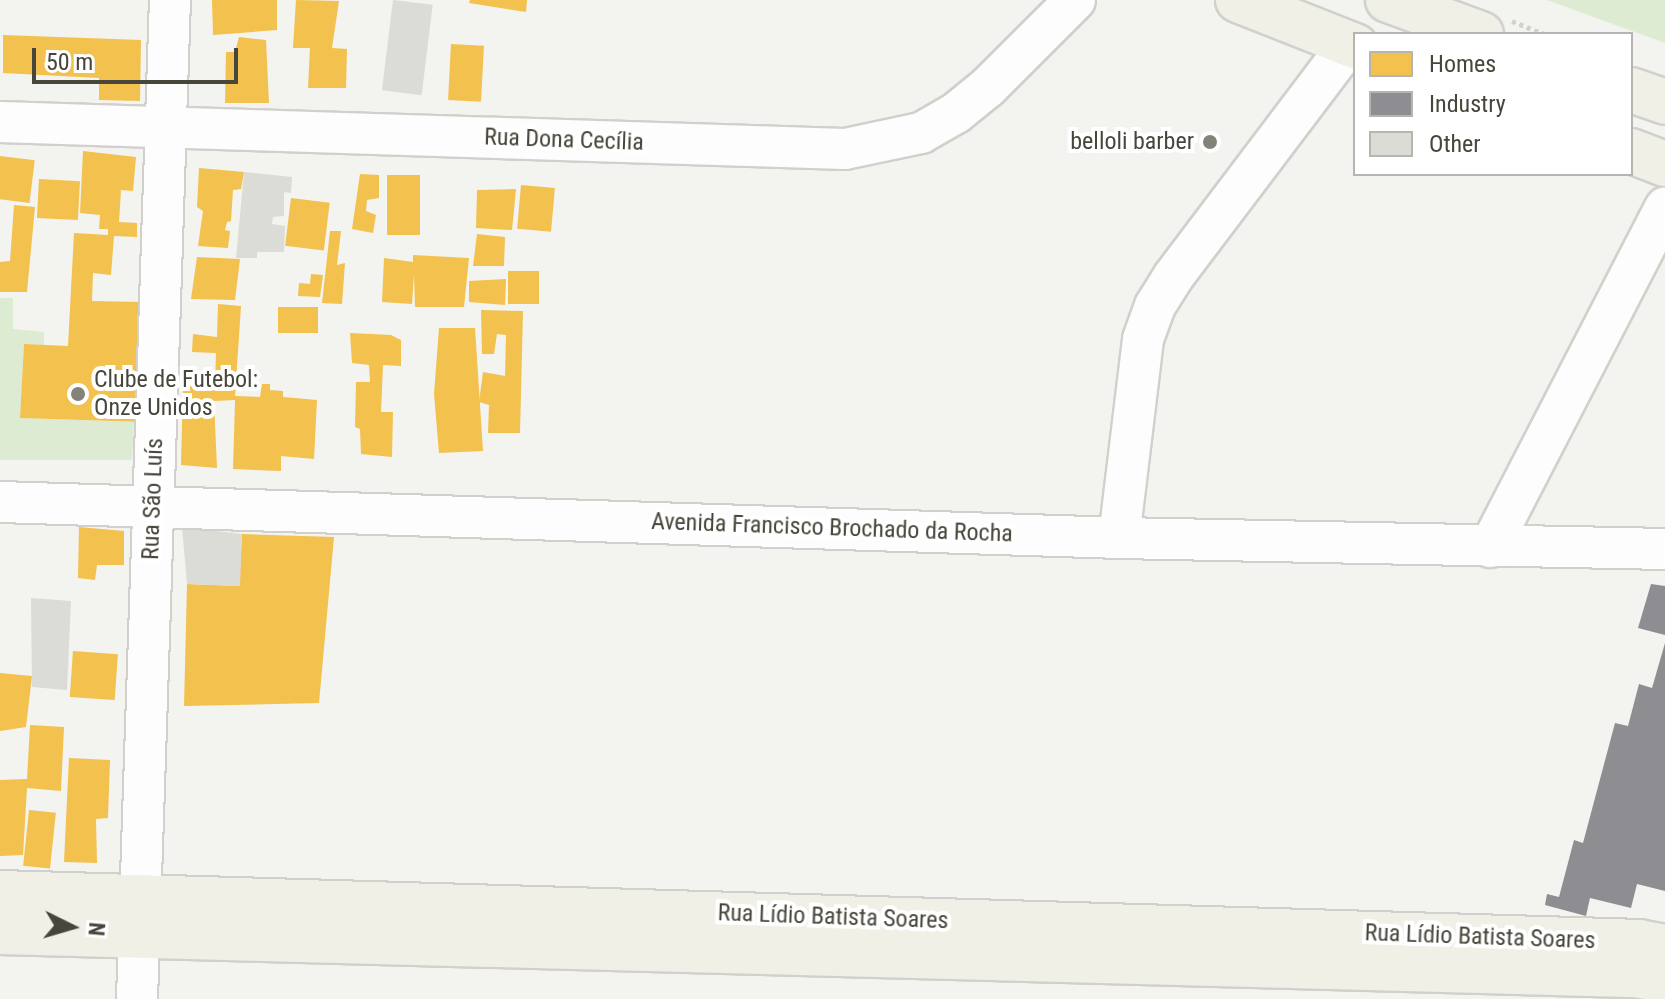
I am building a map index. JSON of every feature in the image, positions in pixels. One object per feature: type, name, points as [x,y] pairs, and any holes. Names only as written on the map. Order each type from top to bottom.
[{"type":"main road","points":[[1238,0],[1352,45]]},
{"type":"main road","points":[[1388,0],[1476,32]]},
{"type":"main road","points":[[1633,91],[1665,102]]},
{"type":"main road","points":[[1633,152],[1665,164]]},
{"type":"main road","name":"Rua Lídio Batista Soares","points":[[0,893],[140,916],[1506,955],[1665,980]]},
{"type":"main road","name":"Rua Lídio Batista Soares","points":[[0,932],[140,916]]},
{"type":"main road","name":"Rua Lídio Batista Soares","points":[[1506,955],[1639,942],[1665,947]]},
{"type":"street","name":"Rua São Luís","points":[[137,999],[170,0]]},
{"type":"street","name":"Rua Dona Cecília","points":[[0,122],[845,149],[921,133],[956,113],[988,87],[1075,0]]},
{"type":"street","points":[[1119,538],[1143,339],[1155,306],[1182,264],[1352,45]]},
{"type":"street","points":[[1490,547],[1665,208]]},
{"type":"street","name":"Avenida Francisco Brochado da Rocha","points":[[0,502],[1119,538],[1665,549]]},
{"type":"green space","points":[[1547,0],[1665,0],[1665,43]]},
{"type":"green space","points":[[0,298],[13,298],[13,329],[44,332],[44,345],[24,344],[20,418],[134,422],[132,460],[0,460]]},
{"type":"building: Homes","points":[[212,0],[277,0],[277,30],[213,35]]},
{"type":"building: Homes","points":[[296,0],[339,1],[332,48],[347,49],[346,88],[308,88],[310,48],[293,48]]},
{"type":"building: Homes","points":[[470,0],[527,0],[526,12],[469,3]]},
{"type":"building: Homes","points":[[3,35],[141,40],[140,101],[99,100],[99,78],[3,73]]},
{"type":"building: Homes","points":[[239,37],[266,40],[269,103],[225,103],[226,52],[235,52]]},
{"type":"building: Homes","points":[[451,44],[484,46],[481,102],[448,100]]},
{"type":"building: Homes","points":[[83,151],[136,157],[133,191],[121,190],[119,222],[137,223],[137,237],[114,236],[111,275],[93,273],[92,301],[141,302],[144,422],[20,418],[24,344],[68,346],[74,233],[108,235],[108,229],[99,229],[100,215],[80,213]]},
{"type":"building: Homes","points":[[0,156],[35,160],[29,203],[0,199]]},
{"type":"building: Homes","points":[[199,168],[244,172],[241,189],[233,190],[231,221],[227,222],[225,230],[230,231],[228,248],[198,246],[203,211],[197,207]]},
{"type":"building: Homes","points":[[360,174],[379,175],[379,198],[367,200],[366,211],[376,215],[373,233],[352,229]]},
{"type":"building: Homes","points":[[387,175],[420,175],[420,235],[387,235]]},
{"type":"building: Homes","points":[[39,179],[80,181],[78,220],[37,218]]},
{"type":"building: Homes","points":[[521,185],[555,188],[551,232],[517,229]]},
{"type":"building: Homes","points":[[516,189],[512,230],[476,228],[477,190]]},
{"type":"building: Homes","points":[[291,198],[330,203],[324,250],[285,246]]},
{"type":"building: Homes","points":[[14,205],[35,207],[27,292],[0,292],[0,262],[10,261]]},
{"type":"building: Homes","points":[[330,231],[341,231],[337,265],[345,263],[342,304],[322,303]]},
{"type":"building: Homes","points":[[477,234],[505,237],[504,266],[473,266]]},
{"type":"building: Homes","points":[[413,255],[469,258],[464,307],[415,307],[414,274],[412,304],[382,302],[384,258],[413,262]]},
{"type":"building: Homes","points":[[197,257],[240,259],[235,300],[191,299]]},
{"type":"building: Homes","points":[[508,271],[539,271],[539,304],[508,304]]},
{"type":"building: Homes","points":[[311,274],[323,275],[320,297],[298,296],[299,283],[310,284]]},
{"type":"building: Homes","points":[[506,279],[505,305],[469,302],[469,281]]},
{"type":"building: Homes","points":[[218,304],[241,306],[235,396],[260,397],[262,384],[270,384],[270,390],[283,391],[283,397],[317,400],[314,459],[281,456],[281,471],[233,469],[235,400],[214,401],[217,468],[181,465],[183,386],[215,387],[216,353],[192,352],[193,334],[217,337]]},
{"type":"building: Homes","points":[[278,307],[318,307],[318,333],[278,333]]},
{"type":"building: Homes","points":[[481,310],[523,311],[520,433],[488,433],[489,405],[479,402],[483,372],[505,376],[506,335],[497,334],[494,354],[482,354]]},
{"type":"building: Homes","points":[[439,328],[475,328],[483,451],[439,453],[434,394]]},
{"type":"building: Homes","points":[[350,333],[391,335],[401,340],[401,366],[383,365],[381,412],[393,412],[392,457],[361,454],[360,429],[355,427],[356,382],[370,382],[369,365],[352,363]]},
{"type":"building: Homes","points":[[79,527],[124,531],[124,565],[97,565],[95,580],[78,578]]},
{"type":"building: Homes","points":[[242,534],[334,537],[319,703],[184,706],[187,584],[239,586]]},
{"type":"building: Homes","points":[[73,651],[118,654],[115,700],[70,697]]},
{"type":"building: Homes","points":[[0,673],[32,676],[26,727],[0,731]]},
{"type":"building: Homes","points":[[30,725],[64,727],[61,791],[27,788],[23,855],[0,856],[0,780],[27,779]]},
{"type":"building: Homes","points":[[69,758],[110,760],[108,818],[96,819],[97,863],[64,862]]},
{"type":"building: Homes","points":[[29,810],[56,813],[50,869],[23,866]]},
{"type":"building: Industry","points":[[1651,584],[1665,586],[1665,635],[1638,628]]},
{"type":"building: Industry","points":[[1665,643],[1665,891],[1637,884],[1631,908],[1590,898],[1586,916],[1545,905],[1547,894],[1559,897],[1574,840],[1583,843],[1615,723],[1628,726],[1639,684],[1652,688]]},
{"type":"building: Other","points":[[393,0],[433,5],[422,95],[382,90]]},
{"type":"building: Other","points":[[244,172],[292,177],[291,193],[284,192],[284,216],[273,217],[272,224],[285,226],[284,252],[257,252],[257,258],[236,258]]},
{"type":"building: Other","points":[[182,527],[242,534],[240,586],[187,584]]},
{"type":"building: Other","points":[[31,598],[71,601],[67,690],[32,687]]},
{"type":"place","name":"belloli barber","points":[[1210,142]]},
{"type":"place","name":"Clube de Futebol: Onze Unidos","points":[[78,394]]}]
